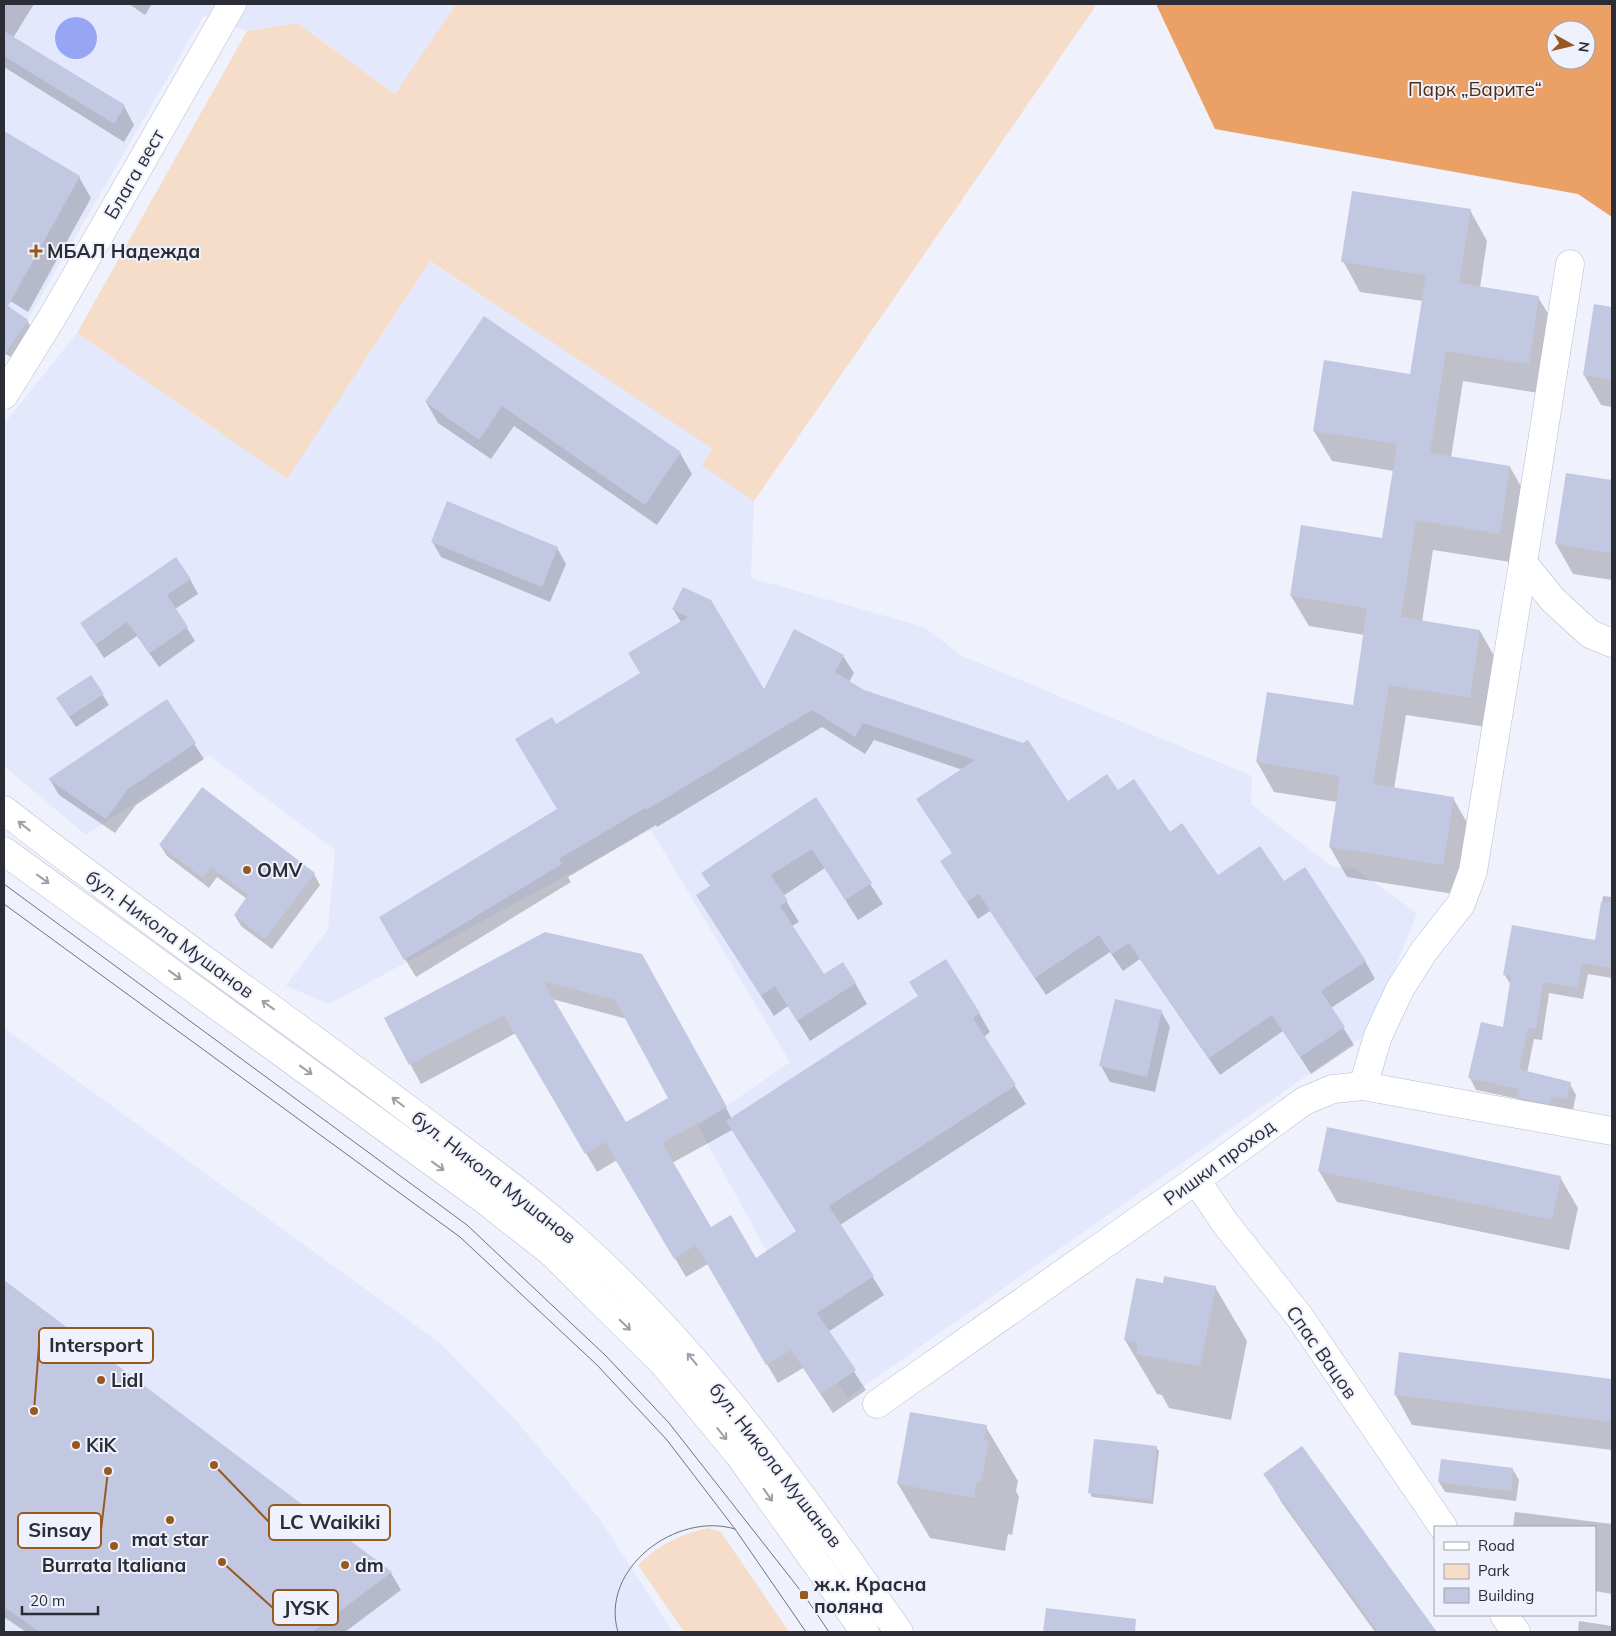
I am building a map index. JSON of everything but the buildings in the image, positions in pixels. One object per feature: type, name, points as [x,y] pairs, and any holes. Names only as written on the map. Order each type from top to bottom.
[{"type":"street","name":"Блага вест","points":[[4,395],[53,316],[232,4]]},
{"type":"street","points":[[1363,1086],[1378,1036],[1400,989],[1424,951],[1461,904],[1473,871],[1570,264]]},
{"type":"street","points":[[1523,564],[1553,600],[1590,634],[1612,643]]},
{"type":"street","name":"бул. Никола Мушанов","points":[[4,810],[73,864],[306,1032],[505,1182],[575,1239],[672,1334],[807,1501],[899,1632]]},
{"type":"street","name":"бул. Никола Мушанов","points":[[4,851],[486,1201],[551,1252],[664,1364],[740,1455],[865,1632]]},
{"type":"street","name":"Ришки проход","points":[[877,1404],[1196,1180],[1304,1101],[1333,1089],[1363,1086],[1612,1131]]},
{"type":"street","name":"Спас Вацов","points":[[1196,1180],[1225,1223],[1299,1316],[1442,1526]]},
{"type":"street","points":[[1505,1616],[1516,1632]]},
{"type":"shaded area","name":"МБАЛ Надежда","points":[[4,4],[456,4],[395,94],[297,23],[247,31],[204,15],[4,360]]},
{"type":"shaded area","points":[[429,261],[714,449],[701,465],[754,501],[751,578],[924,627],[962,656],[1252,776],[1251,804],[1331,866],[1354,868],[1417,913],[1370,1031],[847,1398],[698,1126],[790,1062],[651,830],[329,1004],[286,986],[328,929],[335,850],[209,755],[86,835],[4,766],[4,424],[77,333],[287,479]]},
{"type":"shaded area","points":[[4,1028],[440,1343],[512,1416],[599,1518],[673,1632],[4,1632]]},
{"type":"green space","points":[[456,4],[1097,4],[754,501],[701,465],[713,449],[430,261],[287,479],[77,333],[247,31],[297,23],[395,94]]},
{"type":"green space","name":"Парк „Барите“","points":[[1156,4],[1612,4],[1612,217],[1578,194],[1215,129]]},
{"type":"green space","points":[[708,1528],[721,1532],[789,1632],[684,1632],[638,1565],[654,1551],[670,1541]]},
{"type":"water","points":[[80,17],[88,20],[94,26],[97,38],[94,50],[88,56],[72,59],[64,56],[58,50],[55,34],[58,26],[64,20]]},
{"type":"tram line","points":[[4,884],[467,1225],[606,1356],[669,1423],[804,1595],[829,1632]]},
{"type":"tram line","points":[[4,904],[460,1237],[597,1365],[667,1440],[735,1529],[806,1632]]},
{"type":"tram line","points":[[618,1632],[615,1609],[620,1587],[631,1567],[647,1550],[667,1537],[689,1529],[712,1526],[735,1529]]},
{"type":"place","name":"МБАЛ Надежда","points":[[36,251]]},
{"type":"place","name":"OMV","points":[[247,870]]},
{"type":"place","name":"Lidl","points":[[101,1380]]},
{"type":"place","name":"Intersport","points":[[34,1411]]},
{"type":"place","name":"KiK","points":[[76,1445]]},
{"type":"place","name":"LC Waikiki","points":[[214,1465]]},
{"type":"place","name":"Sinsay","points":[[108,1471]]},
{"type":"place","name":"mat star","points":[[170,1520]]},
{"type":"place","name":"Burrata Italiana","points":[[114,1546]]},
{"type":"place","name":"JYSK","points":[[222,1562]]},
{"type":"place","name":"dm","points":[[345,1565]]},
{"type":"place","name":"ж.к. Красна поляна","points":[[804,1595]]}]
